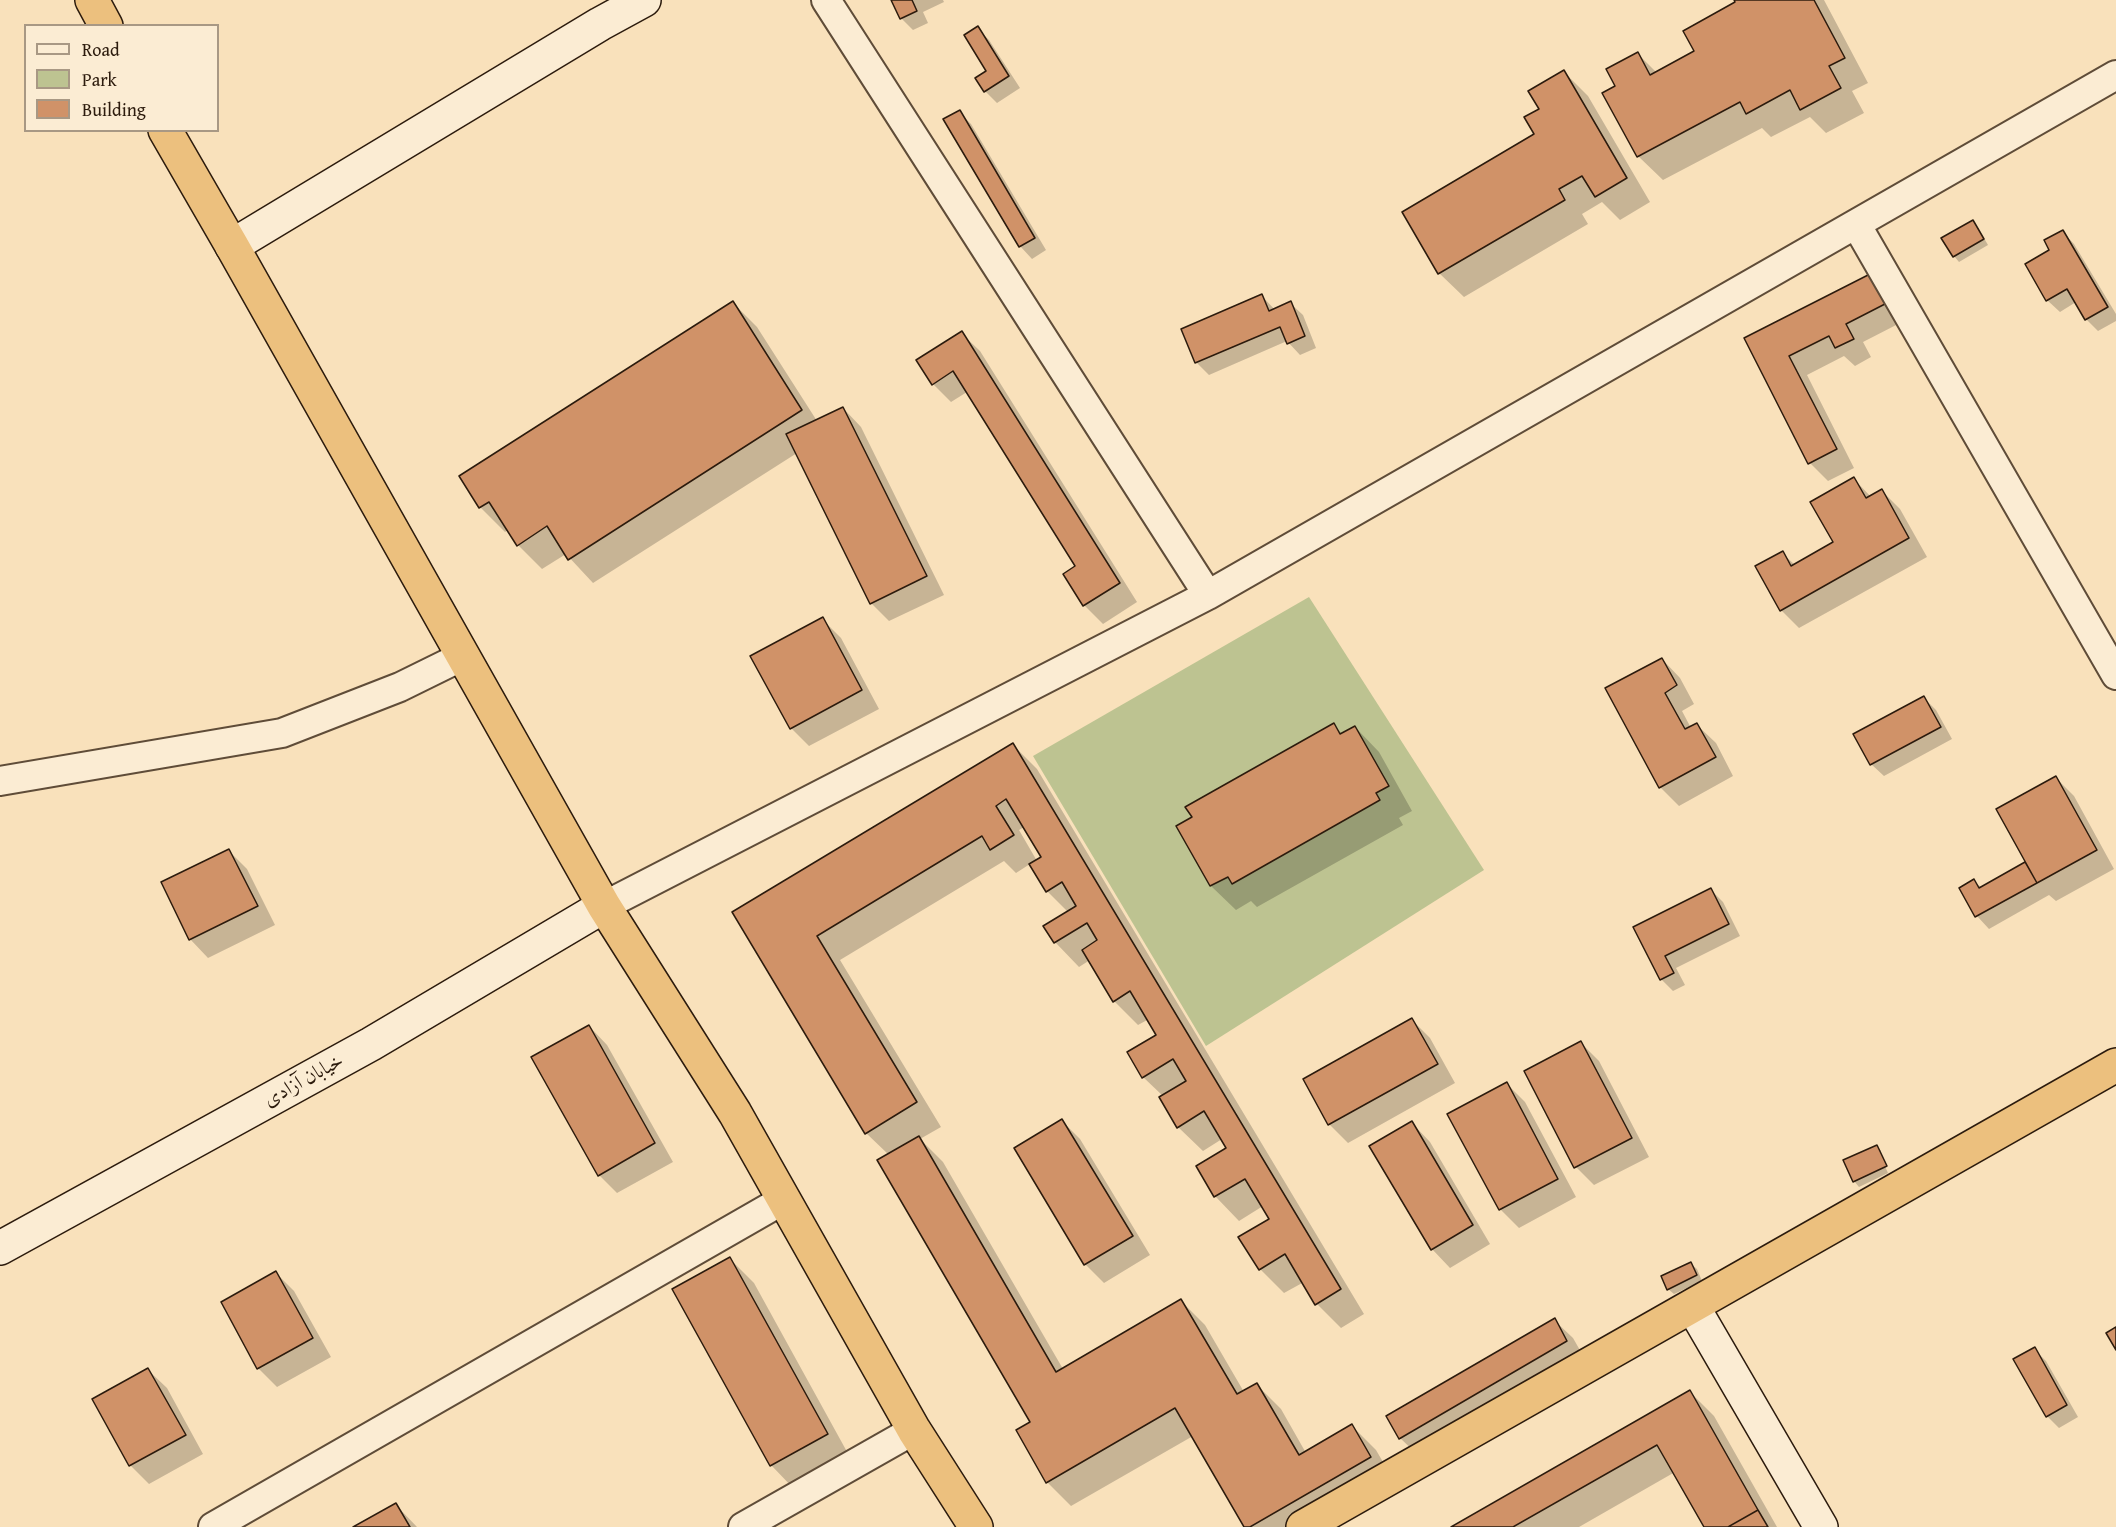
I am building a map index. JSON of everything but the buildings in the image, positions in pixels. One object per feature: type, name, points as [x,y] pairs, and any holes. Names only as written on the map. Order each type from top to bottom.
[{"type":"highway","points":[[92,0],[105,24]]},
{"type":"highway","points":[[166,132],[604,906],[735,1113],[914,1430],[976,1527]]},
{"type":"highway","points":[[1303,1527],[2116,1065]]},
{"type":"street","points":[[232,246],[600,24],[644,0]]},
{"type":"street","points":[[826,0],[1208,595]]},
{"type":"street","points":[[604,906],[1208,595],[2116,75]]},
{"type":"street","points":[[1856,224],[2116,675]]},
{"type":"street","points":[[0,781],[282,733],[400,687],[463,656]]},
{"type":"street","name":"خیابان آزادی","points":[[0,1248],[371,1044],[604,906]]},
{"type":"street","points":[[213,1527],[783,1200]]},
{"type":"street","points":[[1693,1307],[1821,1527]]},
{"type":"street","points":[[743,1527],[914,1430]]},
{"type":"green space","points":[[1309,597],[1484,870],[1206,1046],[1033,756]]}]
